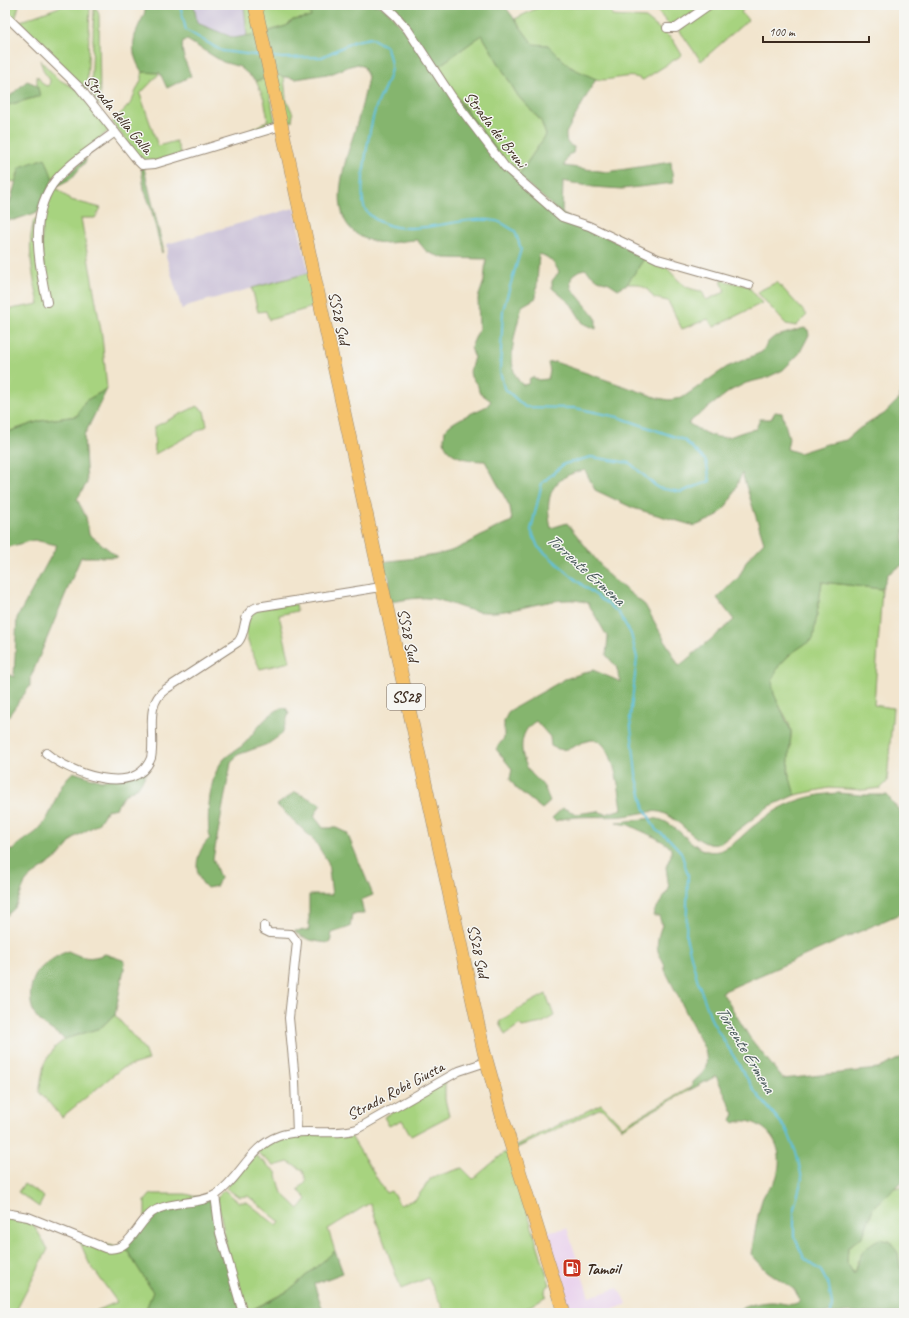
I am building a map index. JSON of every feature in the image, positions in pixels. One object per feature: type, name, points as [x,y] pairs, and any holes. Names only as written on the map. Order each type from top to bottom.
[{"type":"main road","name":"SS28 Sud","points":[[255,5],[486,1062],[564,1313]]},
{"type":"street","name":"Strada dei Bruni","points":[[384,5],[408,30],[452,97],[502,163],[516,178],[562,217],[589,226],[664,261],[749,285]]},
{"type":"street","points":[[667,28],[676,28],[709,5]]},
{"type":"street","name":"Strada della Galla","points":[[5,15],[79,87],[137,160],[142,164],[148,166],[281,126]]},
{"type":"street","points":[[47,302],[41,271],[38,243],[40,215],[46,195],[53,184],[68,169],[115,132]]},
{"type":"street","points":[[46,753],[66,766],[98,778],[118,779],[134,775],[148,765],[151,758],[152,711],[157,697],[166,689],[238,642],[242,636],[245,617],[251,610],[257,607],[382,587]]},
{"type":"street","points":[[264,926],[264,930],[268,933],[291,934],[297,942],[289,1018],[295,1081],[297,1133]]},
{"type":"street","name":"Strada Robè Giusta","points":[[5,1213],[28,1217],[105,1248],[113,1249],[125,1244],[156,1210],[215,1195],[222,1190],[264,1144],[282,1134],[343,1132],[358,1129],[459,1071],[486,1062]]},
{"type":"street","points":[[215,1195],[220,1233],[243,1313]]},
{"type":"shaded area","points":[[194,5],[244,5],[247,36],[234,38],[197,23]]},
{"type":"shaded area","points":[[294,208],[309,273],[189,305],[182,310],[166,256],[168,249],[167,244]]},
{"type":"shaded area","points":[[567,1228],[589,1297],[618,1288],[627,1304],[604,1313],[569,1313],[544,1232]]},
{"type":"green space","points":[[5,5],[19,5],[15,20],[5,12]]},
{"type":"green space","points":[[65,5],[90,5],[87,91],[18,22]]},
{"type":"green space","points":[[145,5],[194,5],[197,23],[234,38],[257,34],[267,78],[256,81],[240,67],[223,62],[187,40],[183,41],[182,50],[191,76],[167,88],[160,73],[142,72],[138,66],[134,54],[135,36],[144,14]]},
{"type":"green space","points":[[244,5],[251,5],[257,34],[247,36]]},
{"type":"green space","points":[[261,5],[308,5],[311,17],[293,20],[286,26],[266,32]]},
{"type":"green space","points":[[308,5],[379,5],[391,14],[531,194],[582,226],[646,256],[627,284],[618,289],[609,283],[598,280],[585,269],[572,276],[572,289],[596,318],[596,329],[583,323],[571,304],[552,288],[552,281],[559,272],[551,261],[539,254],[536,298],[522,306],[513,347],[513,369],[517,378],[523,385],[528,384],[530,378],[533,377],[538,380],[548,379],[550,371],[548,363],[555,362],[658,398],[669,400],[682,398],[727,367],[762,352],[768,342],[774,337],[804,328],[808,330],[809,335],[799,354],[783,370],[766,378],[746,383],[730,391],[688,423],[708,434],[726,437],[756,429],[760,419],[771,419],[775,412],[782,413],[789,438],[787,449],[799,453],[827,444],[846,440],[860,428],[884,414],[899,399],[904,379],[904,564],[888,574],[882,589],[822,582],[813,639],[790,654],[778,667],[772,681],[774,694],[791,731],[788,771],[795,795],[768,807],[721,843],[705,843],[668,815],[660,812],[647,812],[615,817],[580,817],[555,821],[552,818],[563,808],[577,814],[597,811],[606,814],[622,809],[617,780],[610,757],[605,747],[599,741],[586,741],[572,748],[563,750],[557,749],[551,746],[550,737],[536,721],[530,726],[523,738],[522,752],[527,767],[544,787],[550,802],[542,809],[516,788],[510,779],[512,769],[496,749],[504,738],[504,721],[509,711],[565,679],[593,670],[621,682],[616,666],[606,655],[608,638],[588,603],[576,600],[564,600],[498,612],[479,612],[429,598],[389,602],[389,577],[388,574],[382,570],[381,562],[425,557],[451,551],[512,521],[510,507],[485,461],[458,457],[448,450],[444,438],[445,430],[449,426],[487,406],[491,401],[479,392],[478,386],[471,377],[470,371],[474,357],[471,347],[479,329],[478,298],[484,281],[486,259],[444,258],[427,252],[417,240],[390,243],[372,241],[356,234],[346,223],[341,209],[340,193],[346,160],[361,111],[367,84],[368,77],[364,67],[358,64],[333,73],[296,79],[276,75],[266,32],[286,26],[293,20],[311,17]],"holes":[[[585,470],[595,490],[633,508],[695,526],[716,517],[725,508],[732,497],[742,473],[764,542],[747,560],[739,577],[717,598],[734,620],[679,666],[645,605],[609,576],[567,523],[551,528],[549,517],[550,498],[557,483],[564,477]]]},
{"type":"green space","points":[[388,5],[504,5],[533,44],[548,45],[570,67],[596,79],[566,133],[567,142],[569,145],[574,147],[573,153],[568,155],[564,166],[607,172],[671,162],[673,183],[622,189],[593,187],[563,181],[562,214],[518,176],[546,135],[541,121],[518,96],[482,35],[436,68]]},
{"type":"green space","points":[[704,5],[679,23],[669,25],[653,6]]},
{"type":"green space","points":[[714,5],[748,5],[741,12],[748,20],[701,61],[679,30]]},
{"type":"green space","points":[[541,6],[612,8],[612,16],[646,18],[673,40],[682,55],[643,80],[631,77],[601,80],[588,77],[575,70],[558,56],[548,45],[533,45],[515,19]]},
{"type":"green space","points":[[94,8],[97,9],[99,15],[100,106],[91,95]]},
{"type":"green space","points":[[482,35],[518,96],[541,121],[546,135],[518,176],[509,168],[436,68]]},
{"type":"green space","points":[[40,60],[58,79],[78,90],[107,127],[108,131],[53,179],[20,167],[15,182],[5,180],[5,106],[40,96],[37,85],[37,76],[44,85],[49,86],[50,80],[44,72]]},
{"type":"green space","points":[[142,72],[160,73],[140,94],[158,146],[176,141],[181,154],[152,162],[141,161],[112,122],[130,104],[142,78]]},
{"type":"green space","points":[[276,75],[284,76],[286,99],[293,114],[292,121],[286,124]]},
{"type":"green space","points":[[267,78],[275,122],[273,125],[247,133],[268,120],[264,99],[256,81]]},
{"type":"green space","points":[[27,81],[37,85],[40,96],[5,106],[10,96]]},
{"type":"green space","points":[[45,158],[53,179],[38,212],[14,220],[5,220],[20,167]]},
{"type":"green space","points":[[86,158],[86,161],[71,179],[55,187]]},
{"type":"green space","points":[[141,167],[144,168],[163,248],[162,253],[151,208],[144,189]]},
{"type":"green space","points":[[55,187],[71,200],[101,208],[95,218],[81,218],[102,336],[107,389],[85,401],[77,416],[40,421],[5,433],[5,310],[39,304],[30,252],[32,230],[34,220],[36,219],[46,282],[42,245],[43,223],[49,200]]},
{"type":"green space","points":[[646,256],[661,263],[683,284],[694,290],[702,291],[706,300],[725,292],[721,280],[748,286],[762,303],[714,327],[708,319],[682,329],[668,301],[654,298],[647,289],[637,284],[627,284]]},
{"type":"green space","points":[[309,273],[316,306],[269,320],[266,311],[258,312],[252,288]]},
{"type":"green space","points":[[777,282],[807,315],[796,326],[786,324],[757,292]]},
{"type":"green space","points":[[107,389],[84,436],[87,483],[77,499],[86,517],[89,534],[118,557],[81,557],[30,679],[30,686],[5,721],[5,673],[14,677],[17,618],[57,545],[34,540],[5,548],[5,433],[40,421],[77,416],[85,401]]},
{"type":"green space","points":[[197,406],[204,411],[207,426],[155,454],[154,427]]},
{"type":"green space","points":[[822,582],[882,589],[874,705],[893,708],[887,782],[881,788],[863,790],[829,788],[795,795],[789,771],[791,736],[790,726],[776,699],[772,685],[774,676],[783,661],[790,654],[813,639]]},
{"type":"green space","points":[[296,604],[297,611],[279,615],[290,662],[260,669],[247,638],[246,623],[259,609]]},
{"type":"green space","points":[[281,708],[286,708],[289,713],[282,734],[268,744],[237,755],[231,763],[213,859],[220,878],[217,886],[207,888],[199,876],[197,863],[201,849],[210,838],[208,819],[210,797],[215,775],[224,759],[244,744],[266,719]]},
{"type":"green space","points":[[152,765],[138,787],[124,795],[116,808],[107,810],[98,824],[75,837],[58,857],[29,878],[25,883],[15,908],[5,917],[5,851],[13,850],[36,832],[44,823],[67,778],[73,772],[101,781],[145,770]]},
{"type":"green space","points":[[295,792],[321,804],[314,816],[323,828],[336,828],[347,833],[373,895],[361,900],[364,914],[352,914],[350,927],[332,933],[330,943],[310,940],[302,937],[294,931],[309,930],[309,895],[332,895],[328,862],[314,840],[277,805]]},
{"type":"green space","points":[[839,793],[887,795],[904,817],[904,912],[722,992],[750,1038],[783,1079],[878,1069],[904,1056],[904,1179],[873,1208],[863,1236],[848,1247],[847,1263],[854,1274],[859,1258],[869,1245],[879,1239],[890,1241],[898,1253],[900,1268],[904,1268],[904,1313],[732,1313],[746,1306],[767,1302],[793,1304],[800,1301],[795,1290],[767,1271],[751,1254],[763,1197],[776,1179],[779,1164],[778,1149],[772,1136],[760,1126],[747,1121],[734,1123],[731,1120],[734,1114],[716,1076],[690,1090],[694,1081],[701,1075],[706,1066],[705,1050],[665,970],[657,948],[662,925],[659,916],[653,916],[669,889],[666,867],[671,855],[671,849],[669,846],[653,836],[629,825],[616,822],[658,819],[666,822],[702,849],[710,852],[719,851],[732,845],[751,828],[782,807],[814,796]]},
{"type":"green space","points":[[68,951],[91,958],[105,954],[123,960],[125,963],[115,1015],[100,1028],[65,1039],[46,1026],[35,1015],[32,1009],[30,994],[37,972],[51,960]]},
{"type":"green space","points":[[546,994],[554,1016],[542,1023],[522,1027],[520,1024],[505,1035],[499,1022],[520,1008]]},
{"type":"green space","points":[[115,1015],[144,1049],[148,1060],[122,1068],[62,1117],[39,1092],[44,1064],[54,1048],[65,1039],[100,1028]]},
{"type":"green space","points":[[445,1082],[445,1099],[449,1116],[411,1136],[402,1120],[389,1126],[384,1117]]},
{"type":"green space","points":[[690,1088],[690,1090],[622,1128],[601,1108],[517,1148],[516,1146],[601,1104],[622,1126]]},
{"type":"green space","points":[[349,1133],[386,1193],[391,1191],[400,1205],[416,1199],[431,1178],[462,1168],[473,1179],[504,1153],[509,1153],[550,1285],[546,1287],[546,1296],[519,1313],[445,1313],[428,1278],[401,1289],[370,1203],[328,1229],[335,1251],[288,1291],[245,1313],[230,1263],[217,1197],[224,1190],[239,1202],[247,1202],[277,1226],[280,1222],[248,1196],[239,1197],[226,1188],[255,1155],[276,1172],[282,1193],[299,1209],[307,1199],[298,1190],[306,1181],[303,1170],[288,1162],[274,1166],[257,1152],[266,1145],[288,1136]]},
{"type":"green space","points":[[24,1184],[44,1197],[39,1207],[18,1192]]},
{"type":"green space","points":[[904,1186],[904,1268],[900,1268],[898,1253],[857,1261],[854,1274],[847,1263],[848,1247],[863,1236],[873,1208],[894,1188]]},
{"type":"green space","points":[[186,1194],[198,1197],[145,1217],[145,1201],[150,1195]]},
{"type":"green space","points":[[213,1199],[241,1313],[148,1313],[146,1309],[153,1292],[125,1247],[150,1218],[158,1212]]},
{"type":"green space","points":[[5,1215],[32,1222],[48,1249],[15,1313],[5,1313]]},
{"type":"green space","points":[[80,1242],[125,1247],[153,1292],[146,1309],[148,1313],[91,1313],[117,1302],[89,1263]]},
{"type":"green space","points":[[335,1251],[343,1273],[314,1284],[324,1313],[247,1313],[288,1291]]},
{"type":"waterway","name":"Torrente Ermena","points":[[180,5],[186,30],[222,51],[262,56]]},
{"type":"waterway","name":"Torrente Ermena","points":[[272,57],[322,57],[355,41],[371,38],[387,47],[391,62],[391,71],[373,116],[363,174],[363,201],[365,209],[368,213],[379,221],[396,227],[409,228],[435,226],[472,220],[484,220],[498,222],[515,231],[521,249],[503,310],[500,371],[504,388],[525,407],[575,408],[618,417],[684,440],[706,461],[710,481],[681,492],[658,488],[630,463],[591,457],[564,464],[542,483],[531,530],[538,547],[581,584],[618,612],[631,634],[637,658],[630,718],[636,774],[644,807],[656,830],[669,839],[681,852],[688,875],[686,937],[698,982],[712,1021],[756,1093],[787,1130],[797,1155],[802,1179],[794,1208],[794,1236],[804,1258],[821,1271],[829,1286],[832,1305],[831,1313]]},
{"type":"place","name":"Tamoil","points":[[572,1268]]}]
